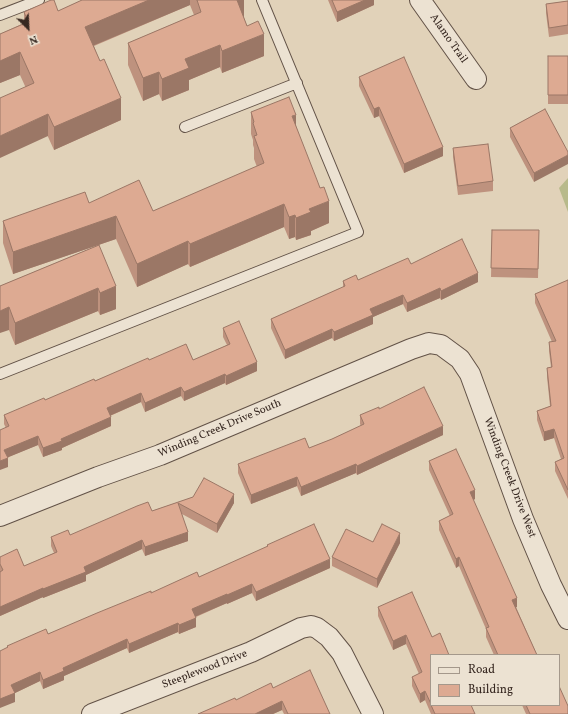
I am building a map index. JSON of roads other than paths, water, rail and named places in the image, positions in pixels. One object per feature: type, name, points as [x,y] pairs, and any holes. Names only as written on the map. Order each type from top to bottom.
[{"type":"street","name":"Alamo Trail","points":[[420,0],[476,79]]},
{"type":"street","name":"Winding Creek Drive South","points":[[0,516],[160,454],[411,349],[429,343],[440,345]]},
{"type":"street","name":"Winding Creek Drive West","points":[[440,345],[460,359],[470,374],[523,519],[551,585],[568,619]]},
{"type":"street","name":"Steeplewood Drive","points":[[92,714],[251,652],[302,628],[311,626],[317,628],[329,637],[342,653],[372,714]]},
{"type":"lane","points":[[0,15],[37,0]]},
{"type":"lane","points":[[0,374],[358,232],[262,0]]},
{"type":"lane","points":[[185,127],[297,84]]}]
